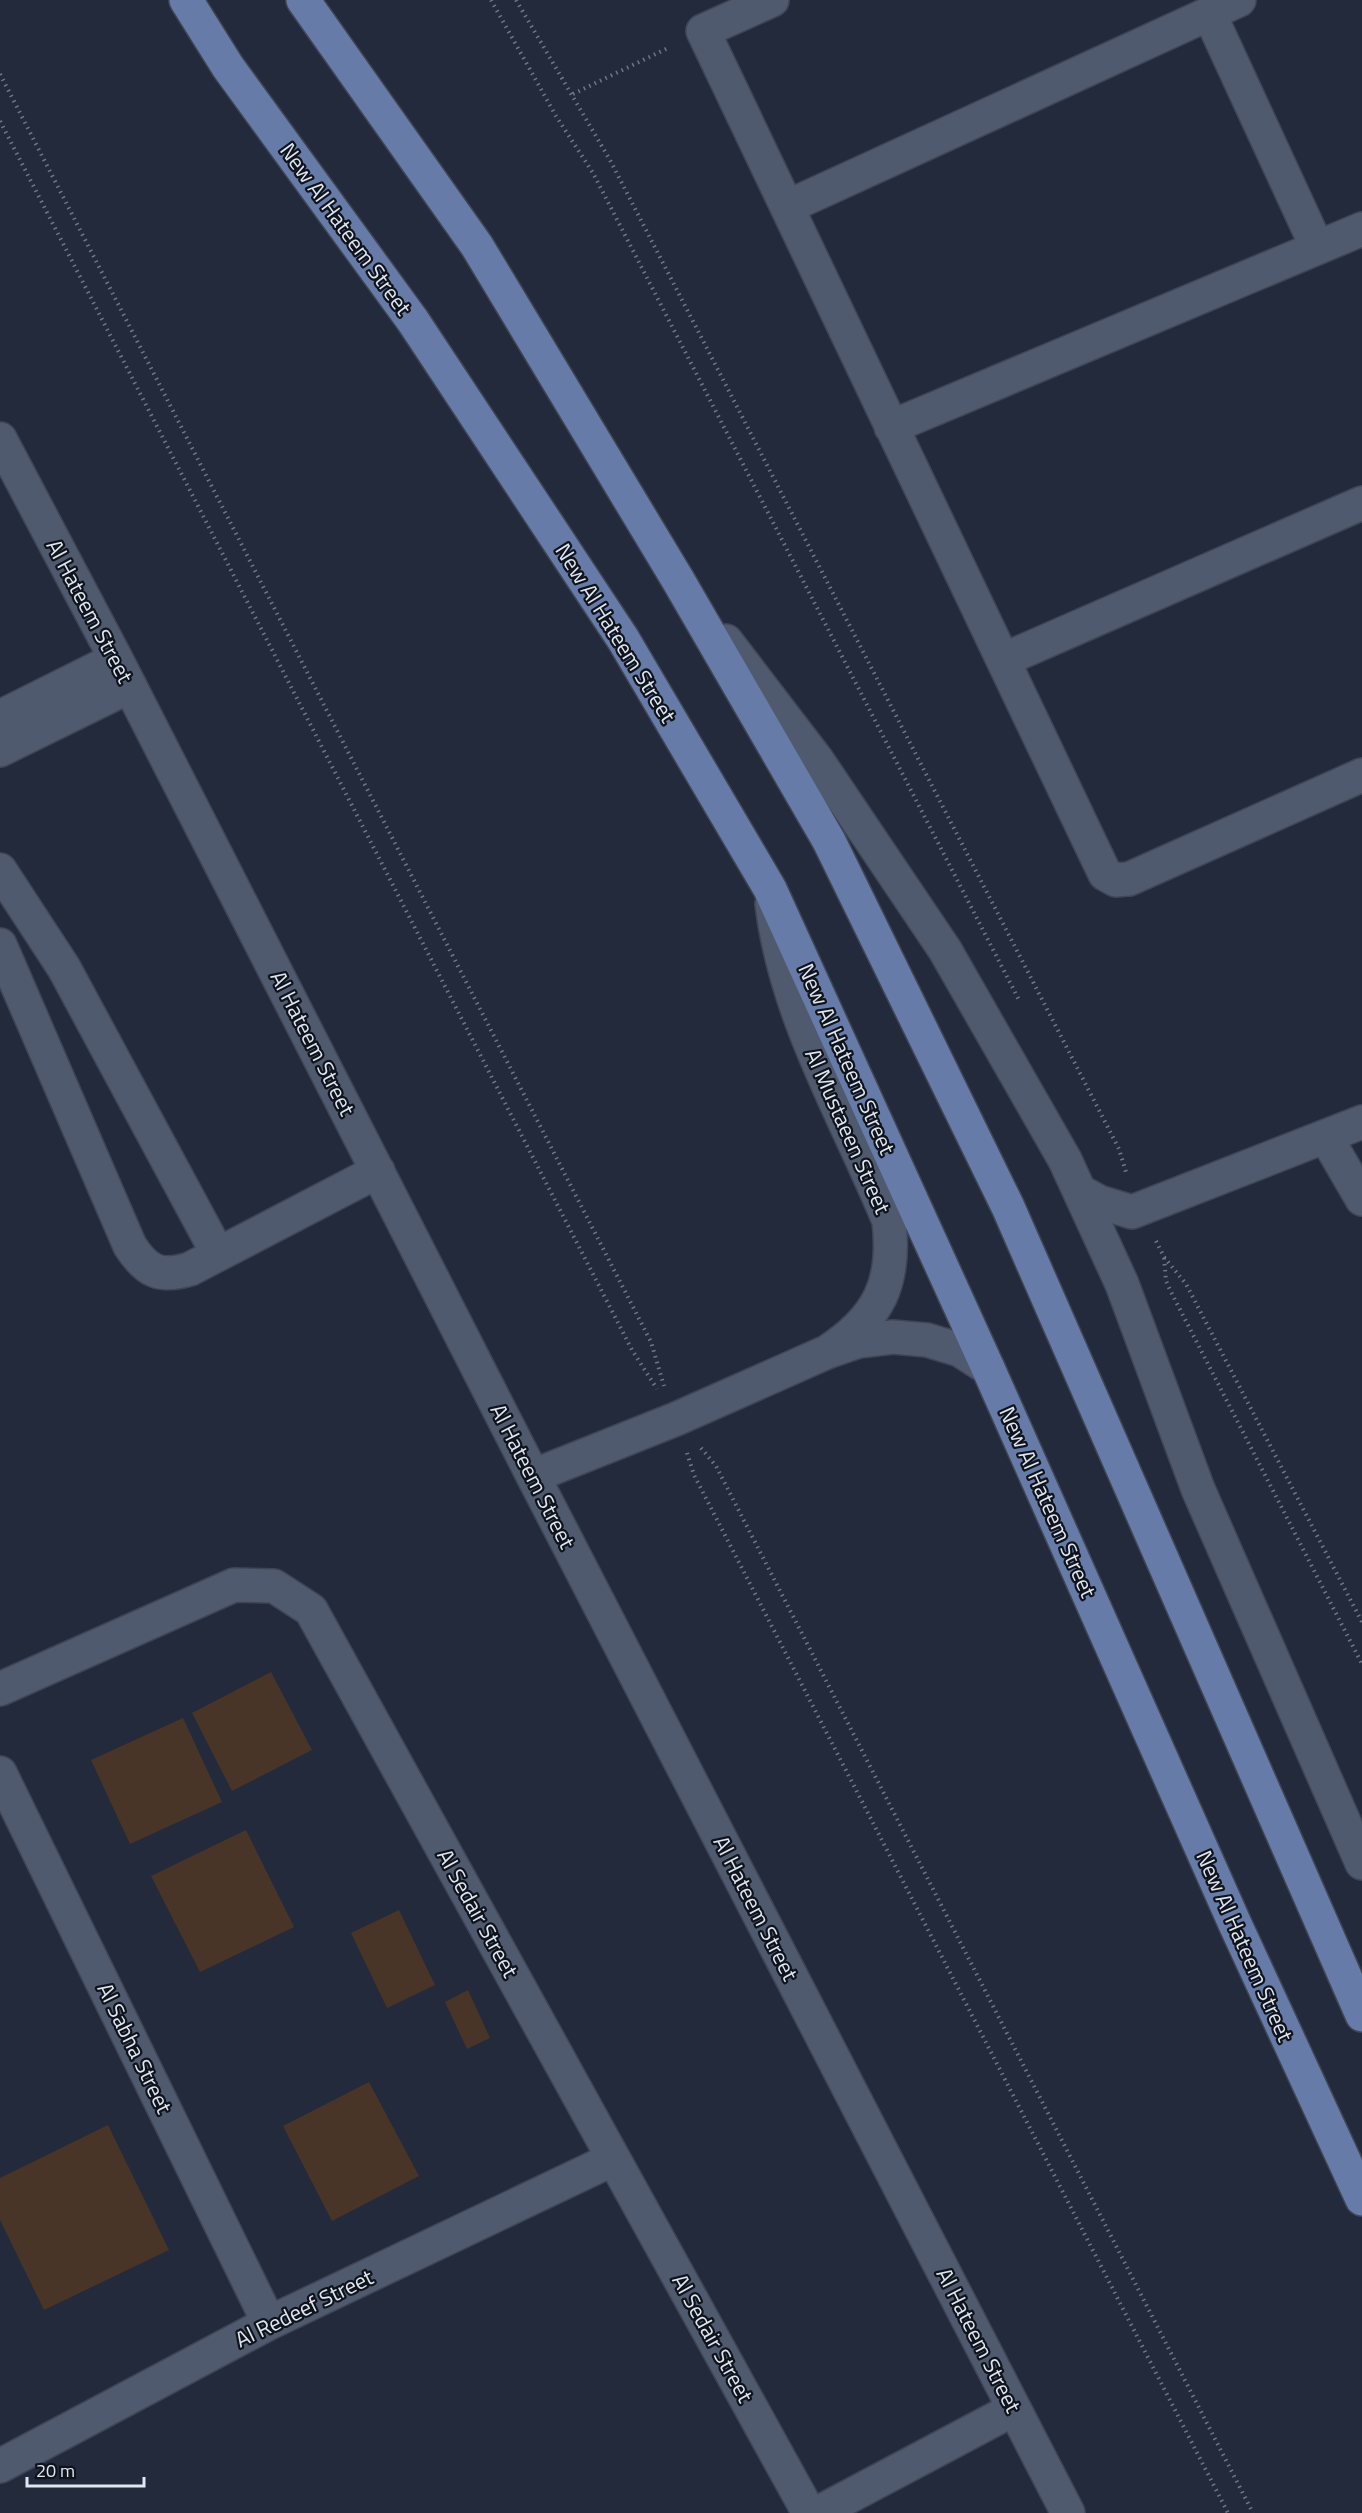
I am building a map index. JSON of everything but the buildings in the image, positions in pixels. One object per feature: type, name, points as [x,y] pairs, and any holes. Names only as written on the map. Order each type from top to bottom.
[{"type":"main road","name":"New Al Hateem Street","points":[[186,0],[228,67],[413,321],[616,629],[770,889],[988,1368],[1235,1924],[1362,2199]]},
{"type":"main road","points":[[303,0],[477,246],[678,580],[829,841],[1008,1207],[1362,2015]]},
{"type":"street","points":[[772,0],[703,31],[1105,874],[1116,880],[1129,879],[1362,775]]},
{"type":"street","points":[[787,207],[1239,0]]},
{"type":"street","points":[[1209,13],[1317,248]]},
{"type":"street","points":[[891,427],[1362,229]]},
{"type":"street","name":"Al Hateem Street","points":[[0,439],[123,672],[533,1476],[1068,2513]]},
{"type":"street","points":[[1003,660],[1362,503]]},
{"type":"street","points":[[678,580],[818,760],[945,950],[1082,1192],[1122,1284],[1198,1489],[1362,1863]]},
{"type":"street","points":[[0,717],[123,672]]},
{"type":"street","points":[[0,750],[123,672]]},
{"type":"street","points":[[0,870],[64,968],[218,1254]]},
{"type":"street","name":"Al Mustaeen Street","points":[[770,889],[776,935],[801,1026],[877,1192],[890,1232],[893,1252],[888,1283],[874,1311],[853,1335],[827,1352]]},
{"type":"street","points":[[0,945],[130,1246],[140,1261],[155,1271],[173,1274],[190,1269],[378,1172]]},
{"type":"street","points":[[1082,1192],[1099,1202],[1132,1212],[1362,1122]]},
{"type":"street","points":[[1326,1137],[1362,1198]]},
{"type":"street","points":[[1122,1284],[1126,1236],[1132,1212]]},
{"type":"street","name":"Al Mustaeen Street","points":[[533,1476],[676,1419],[827,1352],[859,1341],[893,1337],[927,1340],[960,1350],[988,1368]]},
{"type":"street","name":"Al Sedair Street","points":[[0,1689],[234,1585],[274,1586],[311,1610],[809,2513]]},
{"type":"street","name":"Al Sabha Street","points":[[0,1773],[269,2324]]},
{"type":"street","name":"Al Redeef Street","points":[[0,2466],[269,2324],[613,2159]]},
{"type":"street","points":[[818,2513],[1014,2409]]},
{"type":"path","points":[[491,0],[556,116],[593,173],[1022,1005]]},
{"type":"path","points":[[516,0],[610,160],[1119,1149],[1127,1180]]},
{"type":"path","points":[[573,94],[703,31]]},
{"type":"path","points":[[0,74],[651,1342],[662,1390],[632,1350],[0,121]]},
{"type":"path","points":[[1362,1622],[1186,1284],[1164,1257],[1165,1275],[1171,1292],[1362,1664]]},
{"type":"path","points":[[694,1443],[716,1466],[1253,2513]]},
{"type":"path","points":[[686,1444],[690,1462],[700,1485],[1228,2513]]}]
